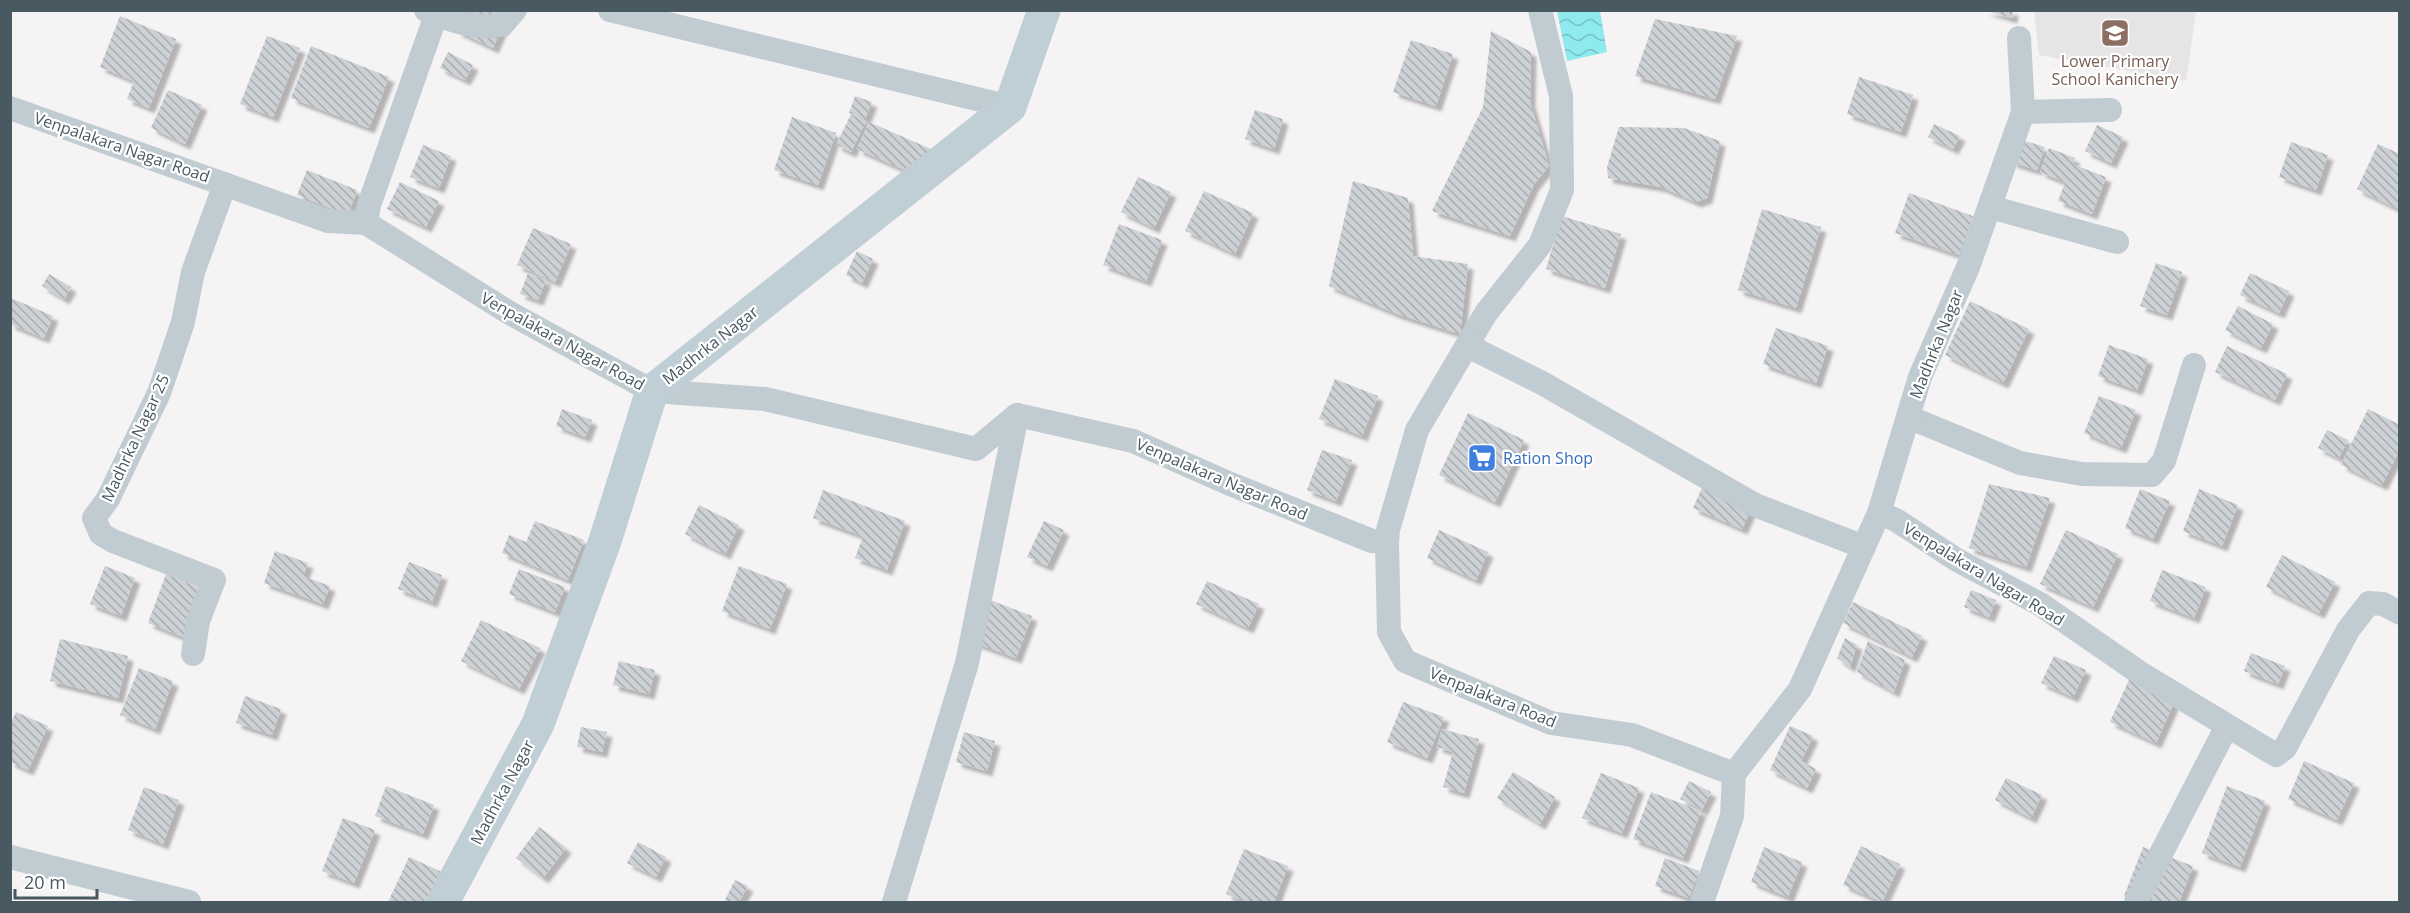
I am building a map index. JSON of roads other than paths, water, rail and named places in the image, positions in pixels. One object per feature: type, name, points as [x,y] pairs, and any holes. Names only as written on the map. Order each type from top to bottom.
[{"type":"street","points":[[366,223],[369,205],[431,13],[474,26],[488,27],[502,25],[515,10]]},
{"type":"street","points":[[610,10],[1010,107],[1044,10]]},
{"type":"street","name":"Venpalakara Road","points":[[1540,10],[1561,96],[1562,190],[1540,245],[1486,313],[1417,429],[1388,536],[1389,632],[1405,661],[1551,723],[1632,735],[1734,774]]},
{"type":"street","points":[[2019,38],[2023,112],[1989,207],[2117,242]]},
{"type":"street","name":"Madhrka Nagar","points":[[443,903],[538,724],[606,541],[652,391],[1010,107]]},
{"type":"street","name":"Venpalakara Nagar Road","points":[[10,108],[328,220],[366,223],[508,312],[652,391],[765,399],[976,449],[1017,415],[1133,441],[1227,483],[1371,541],[1388,536]]},
{"type":"street","points":[[2023,112],[2110,110]]},
{"type":"street","name":"Madhrka Nagar 25","points":[[194,654],[198,621],[214,580],[113,541],[101,534],[94,518],[108,499],[159,393],[183,322],[193,272],[225,184]]},
{"type":"street","name":"Madhrka Nagar","points":[[1879,513],[1920,377],[1967,270],[1989,207]]},
{"type":"street","points":[[1468,346],[1542,383],[1755,505],[1864,547]]},
{"type":"street","name":"Madhrka Nagar","points":[[1908,417],[2020,463],[2082,474],[2152,475],[2164,460],[2194,365]]},
{"type":"street","points":[[894,903],[967,663],[1017,415]]},
{"type":"street","points":[[1702,903],[1732,816],[1734,774],[1800,689],[1879,513]]},
{"type":"street","name":"Venpalakara Nagar Road","points":[[1879,513],[1896,520],[1957,560],[2040,604],[2140,673],[2276,755],[2284,747],[2348,630],[2361,612],[2369,603],[2383,604],[2400,614]]},
{"type":"street","points":[[2136,903],[2227,726]]},
{"type":"street","points":[[10,857],[189,903]]},
{"type":"water","points":[[1557,11],[1600,11],[1607,52],[1567,61]]},
{"type":"place","name":"Lower Primary School Kanichery","points":[[2115,33]]},
{"type":"place","name":"Ration Shop","points":[[1482,458]]}]
